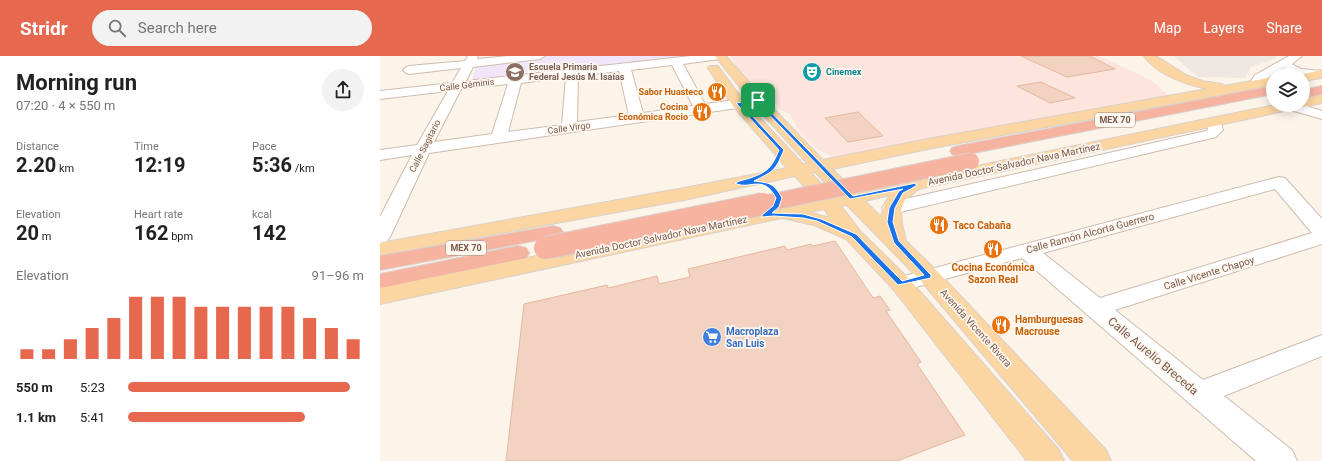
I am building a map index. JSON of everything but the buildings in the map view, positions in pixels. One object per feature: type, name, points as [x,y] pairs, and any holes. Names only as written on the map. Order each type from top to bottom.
[{"type":"highway","name":"Avenida Doctor Salvador Nava Martínez","points":[[1314,92],[1322,76]]},
{"type":"highway","name":"Avenida Doctor Salvador Nava Martínez","points":[[380,281],[549,240],[964,156],[1266,91]]},
{"type":"highway","name":"Avenida Doctor Salvador Nava Martínez","points":[[964,156],[1266,101]]},
{"type":"highway","name":"Avenida Doctor Salvador Nava Martínez","points":[[380,263],[415,257],[549,240]]},
{"type":"main road","points":[[1137,56],[1158,77]]},
{"type":"main road","points":[[1150,56],[1162,68],[1193,82],[1207,86],[1229,89]]},
{"type":"main road","points":[[711,57],[738,103],[829,203],[854,236],[901,284],[1047,461]]},
{"type":"main road","name":"Avenida Vicente Rivera","points":[[711,57],[758,100],[820,166],[929,276],[1094,461]]},
{"type":"main road","points":[[1310,77],[1322,76]]},
{"type":"main road","points":[[380,249],[684,194],[1173,93],[1229,89],[1266,82]]},
{"type":"main road","name":"Avenida Doctor Salvador Nava Martínez","points":[[380,296],[1266,111]]},
{"type":"main road","points":[[745,181],[770,171],[774,166],[781,150]]},
{"type":"main road","points":[[745,181],[769,184],[774,190],[779,198],[776,207],[769,215]]},
{"type":"main road","points":[[896,242],[890,222],[892,208],[901,192],[914,185]]},
{"type":"main road","points":[[769,215],[803,216],[819,220],[854,236]]},
{"type":"street","points":[[380,107],[385,94],[409,70],[420,56]]},
{"type":"street","points":[[409,70],[471,60],[540,56]]},
{"type":"street","points":[[1255,84],[1259,78],[1297,56]]},
{"type":"street","name":"Calle Géminis","points":[[385,94],[711,57]]},
{"type":"street","name":"Calle Sagitario","points":[[380,237],[423,149],[471,60]]},
{"type":"street","points":[[676,61],[701,109]]},
{"type":"street","points":[[1284,63],[1289,68],[1294,70],[1322,76]]},
{"type":"street","points":[[624,67],[636,118]]},
{"type":"street","points":[[568,128],[572,73]]},
{"type":"street","points":[[500,138],[515,80]]},
{"type":"street","name":"Calle Virgo","points":[[380,155],[758,100]]},
{"type":"street","points":[[1310,110],[1322,115]]},
{"type":"street","points":[[892,208],[1211,134],[1216,130],[1215,122]]},
{"type":"street","name":"Calle Ramón Alcorta Guerrero","points":[[901,284],[1279,182],[1322,232]]},
{"type":"street","name":"Calle Vicente Chapoy","points":[[1096,308],[1322,237]]},
{"type":"street","name":"Calle Aurelio Breceda","points":[[1026,250],[1280,461]]},
{"type":"street","points":[[1199,394],[1322,345]]},
{"type":"shaded area","name":"Escuela Primaria Federal Jesús M. Isaías","points":[[545,56],[697,56],[471,82],[478,63]]},
{"type":"shaded area","points":[[730,56],[1099,56],[1151,80],[1169,96],[1090,112],[842,157],[832,157],[817,149],[797,130],[796,124],[789,114],[781,110],[769,93],[749,81],[741,73]]},
{"type":"shaded area","points":[[1173,56],[1277,56],[1273,60],[1251,67],[1245,78],[1198,77]]},
{"type":"place","name":"Escuela Primaria Federal Jesús M. Isaías","points":[[515,72]]},
{"type":"place","name":"Cinemex","points":[[812,72]]},
{"type":"place","name":"Sabor Huasteco","points":[[717,92]]},
{"type":"place","name":"Cocina Económica Rocio","points":[[702,112]]},
{"type":"place","name":"Taco Cabaña","points":[[939,225]]},
{"type":"place","name":"Cocina Económica Sazon Real","points":[[993,249]]},
{"type":"place","name":"Hamburguesas Macrouse","points":[[1001,325]]},
{"type":"place","name":"Macroplaza San Luis","points":[[712,337]]},
{"type":"route","points":[[758,100],[852,198],[914,185],[901,192],[892,208],[890,222],[896,242],[929,276],[901,284],[854,236],[819,220],[803,216],[774,214],[764,216],[776,207],[779,198],[774,190],[769,184],[754,182],[738,183],[751,180],[770,171],[774,166],[781,150],[738,103],[758,100]]}]
